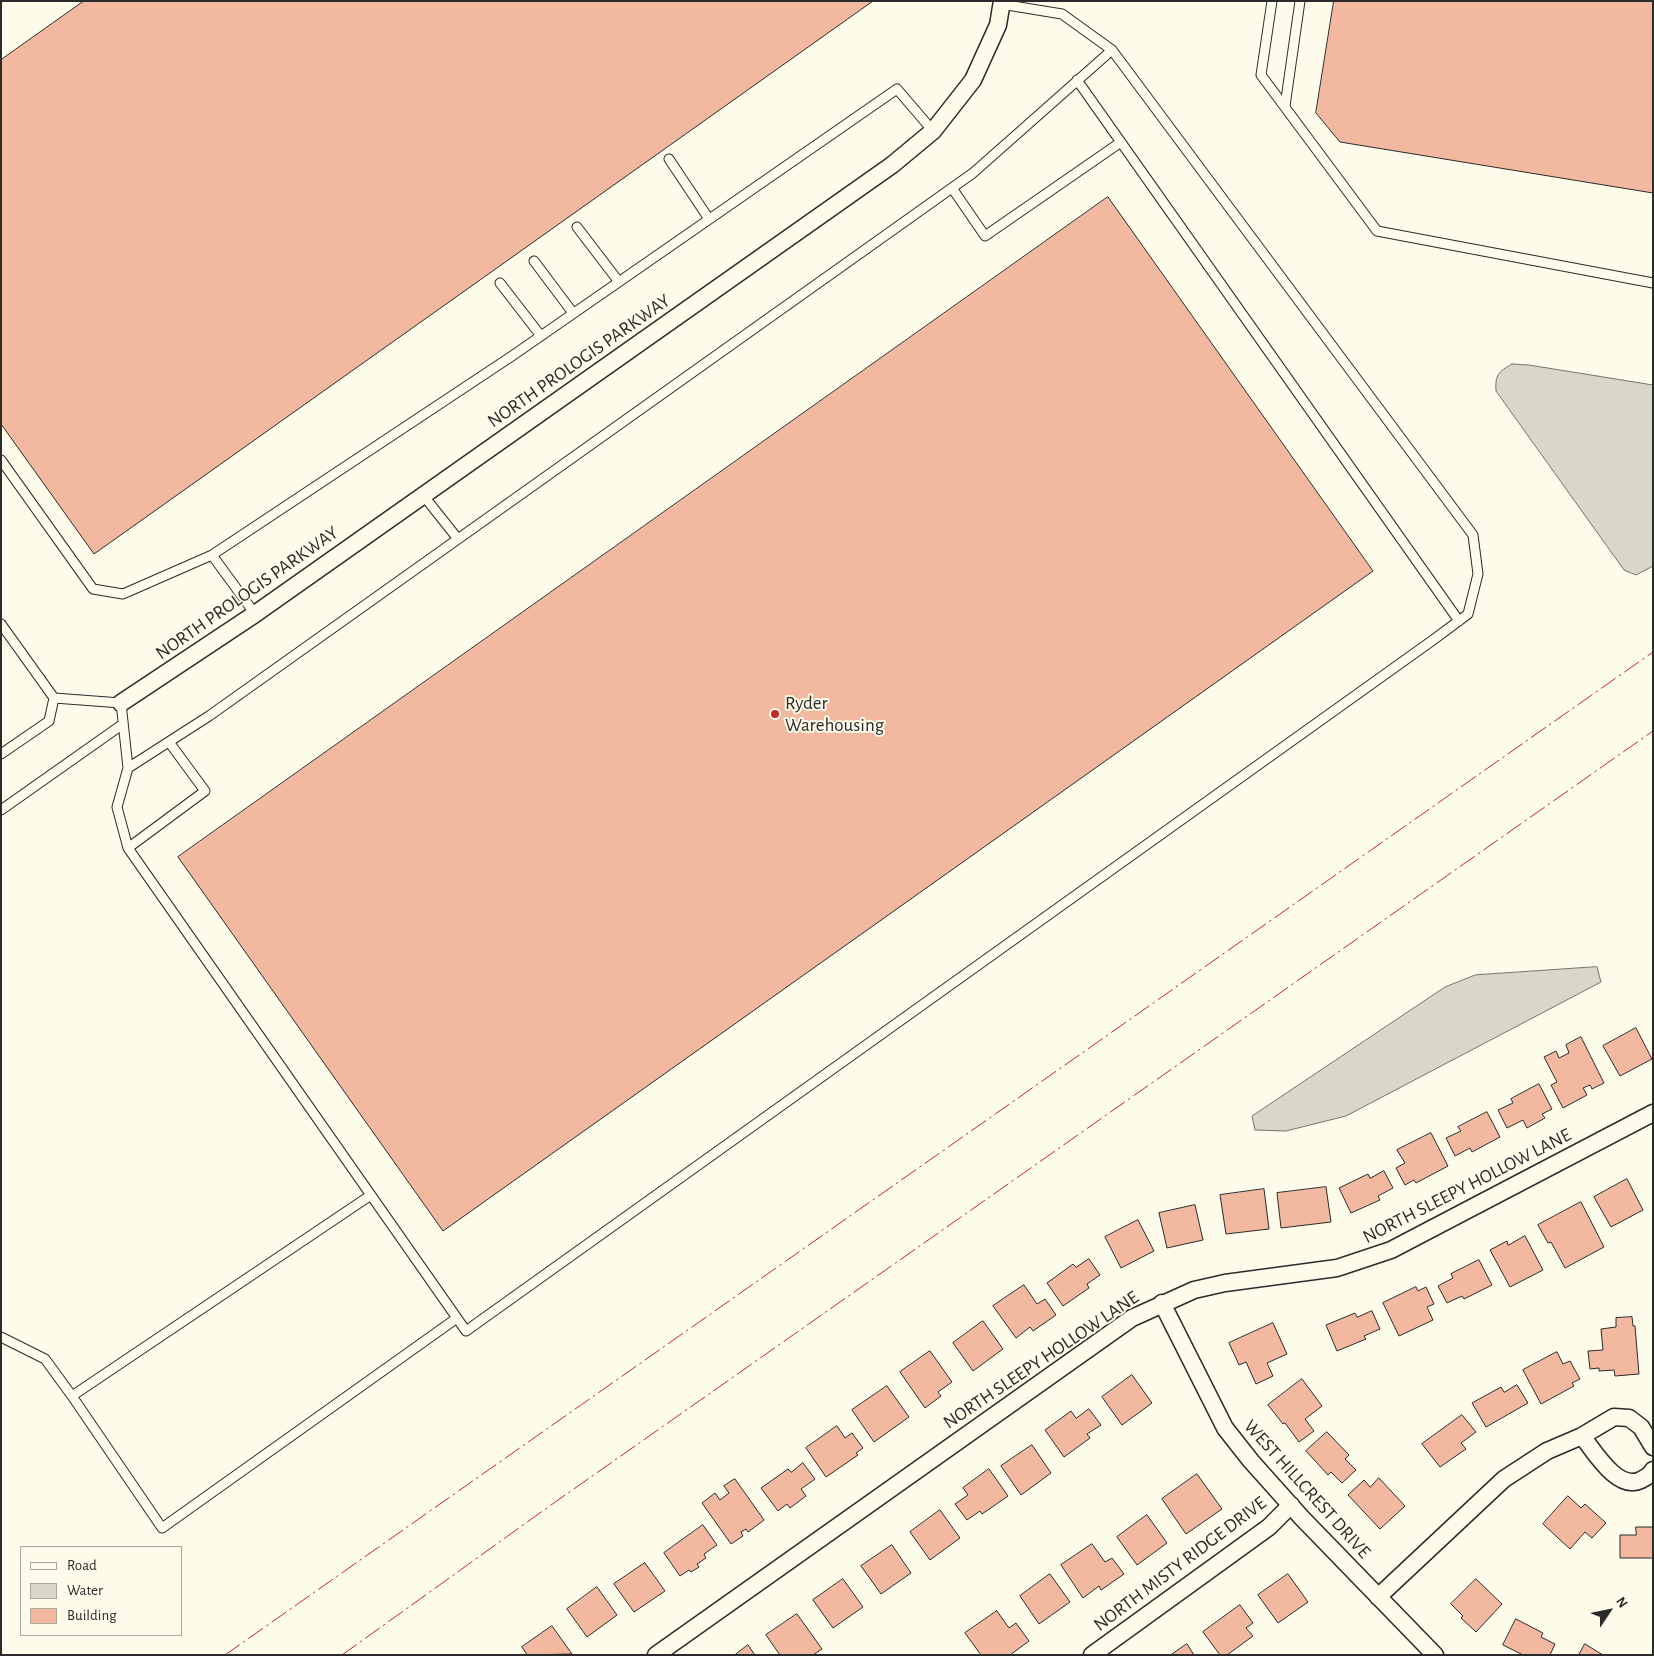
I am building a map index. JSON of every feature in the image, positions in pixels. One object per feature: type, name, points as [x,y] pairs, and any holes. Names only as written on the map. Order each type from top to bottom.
[{"type":"street","name":"NORTH PROLOGIS PARKWAY","points":[[121,703],[255,614],[892,165],[933,131],[973,80],[998,25],[1002,3]]},
{"type":"street","name":"NORTH SLEEPY HOLLOW LANE","points":[[656,1655],[1132,1318],[1194,1290],[1226,1283],[1337,1268],[1391,1250],[1653,1113]]},
{"type":"street","name":"WEST HILLCREST DRIVE","points":[[1162,1304],[1225,1428],[1251,1461],[1291,1505],[1435,1655]]},
{"type":"street","points":[[1378,1597],[1504,1479],[1547,1451],[1582,1436],[1614,1417],[1629,1418],[1641,1427],[1653,1447]]},
{"type":"street","points":[[1582,1436],[1614,1475],[1624,1481],[1636,1482],[1650,1474],[1653,1470]]},
{"type":"street","name":"NORTH MISTY RIDGE DRIVE","points":[[1092,1655],[1269,1527],[1291,1505]]},
{"type":"lane","points":[[1272,1],[1261,75],[1377,232],[1653,283]]},
{"type":"lane","points":[[1284,106],[1300,1]]},
{"type":"lane","points":[[54,698],[121,703],[128,768],[117,807],[128,848],[466,1331],[1459,621],[1468,614],[1478,574],[1474,535],[1112,50],[1062,14],[1002,3]]},
{"type":"lane","points":[[128,768],[208,716],[952,188],[972,173],[1112,50]]},
{"type":"lane","points":[[1078,80],[1459,621]]},
{"type":"lane","points":[[1,460],[93,589],[123,594],[212,555],[541,336],[897,89],[933,131]]},
{"type":"lane","points":[[952,188],[985,236],[1121,142]]},
{"type":"lane","points":[[669,159],[709,220]]},
{"type":"lane","points":[[577,227],[619,282]]},
{"type":"lane","points":[[534,261],[573,314]]},
{"type":"lane","points":[[500,283],[541,336]]},
{"type":"lane","points":[[423,495],[458,539]]},
{"type":"lane","points":[[212,555],[255,614]]},
{"type":"lane","points":[[1,624],[54,698],[49,721],[1,754]]},
{"type":"lane","points":[[1,810],[123,724]]},
{"type":"lane","points":[[128,848],[205,791],[169,742]]},
{"type":"lane","points":[[72,1396],[371,1195]]},
{"type":"lane","points":[[1,1337],[45,1359],[162,1528],[457,1318]]},
{"type":"water","points":[[1512,364],[1529,365],[1653,385],[1653,566],[1636,575],[1624,570],[1496,391],[1498,374]]},
{"type":"water","points":[[1597,967],[1601,982],[1346,1116],[1286,1131],[1255,1130],[1252,1116],[1445,987],[1475,975]]},
{"type":"building","points":[[84,1],[873,1],[94,554],[1,424],[1,60]]},
{"type":"building","points":[[1334,1],[1653,1],[1653,193],[1340,142],[1316,113]]},
{"type":"building","name":"Ryder Warehousing","points":[[1108,197],[1373,571],[443,1231],[178,857]]},
{"type":"building","points":[[1636,1028],[1652,1059],[1620,1076],[1603,1046]]},
{"type":"building","points":[[1581,1037],[1604,1083],[1592,1089],[1590,1085],[1583,1088],[1587,1095],[1563,1108],[1551,1085],[1557,1082],[1544,1057],[1556,1051],[1559,1058],[1569,1053],[1566,1045]]},
{"type":"building","points":[[1539,1084],[1552,1109],[1542,1114],[1545,1118],[1527,1128],[1523,1120],[1507,1128],[1498,1110],[1513,1103],[1511,1099]]},
{"type":"building","points":[[1487,1112],[1500,1137],[1472,1152],[1470,1148],[1455,1156],[1446,1138],[1461,1131],[1458,1127]]},
{"type":"building","points":[[1431,1133],[1448,1166],[1416,1183],[1414,1180],[1405,1185],[1396,1168],[1405,1163],[1397,1150]]},
{"type":"building","points":[[1384,1171],[1393,1188],[1378,1196],[1380,1200],[1351,1213],[1339,1188],[1368,1174],[1370,1178]]},
{"type":"building","points":[[1627,1179],[1643,1210],[1611,1227],[1594,1197]]},
{"type":"building","points":[[1326,1187],[1331,1222],[1281,1228],[1277,1193]]},
{"type":"building","points":[[1264,1189],[1269,1229],[1226,1234],[1220,1195]]},
{"type":"building","points":[[1581,1202],[1604,1247],[1565,1268],[1551,1242],[1548,1243],[1538,1225]]},
{"type":"building","points":[[1195,1205],[1203,1240],[1167,1248],[1159,1213]]},
{"type":"building","points":[[1138,1220],[1154,1251],[1121,1268],[1105,1237]]},
{"type":"building","points":[[1525,1236],[1543,1270],[1510,1287],[1490,1250],[1507,1241],[1508,1245]]},
{"type":"building","points":[[1089,1259],[1100,1275],[1087,1284],[1089,1288],[1063,1306],[1047,1283],[1073,1264],[1076,1267]]},
{"type":"building","points":[[1479,1260],[1492,1285],[1464,1299],[1462,1296],[1447,1303],[1438,1286],[1453,1278],[1451,1274]]},
{"type":"building","points":[[1024,1285],[1037,1304],[1045,1299],[1056,1315],[1033,1331],[1030,1327],[1016,1338],[993,1306]]},
{"type":"building","points":[[1416,1287],[1418,1291],[1426,1287],[1434,1304],[1427,1307],[1433,1320],[1399,1336],[1383,1303]]},
{"type":"building","points":[[1372,1311],[1380,1329],[1364,1336],[1366,1339],[1337,1351],[1326,1325],[1355,1313],[1357,1317]]},
{"type":"building","points":[[1632,1317],[1633,1326],[1635,1326],[1639,1374],[1615,1376],[1614,1370],[1599,1371],[1599,1368],[1590,1369],[1588,1351],[1603,1350],[1601,1329],[1616,1327],[1616,1318]]},
{"type":"building","points":[[983,1321],[1003,1349],[973,1371],[953,1343]]},
{"type":"building","points":[[1273,1323],[1287,1354],[1267,1363],[1273,1376],[1256,1384],[1246,1362],[1239,1365],[1229,1343]]},
{"type":"building","points":[[930,1351],[952,1382],[938,1392],[941,1396],[925,1408],[900,1372]]},
{"type":"building","points":[[1557,1352],[1563,1364],[1570,1361],[1580,1379],[1572,1383],[1574,1386],[1541,1404],[1523,1370]]},
{"type":"building","points":[[1132,1375],[1152,1403],[1122,1425],[1102,1397]]},
{"type":"building","points":[[1302,1379],[1322,1406],[1305,1419],[1314,1431],[1299,1442],[1268,1405]]},
{"type":"building","points":[[1517,1385],[1528,1403],[1486,1427],[1472,1403],[1501,1387],[1504,1392]]},
{"type":"building","points":[[887,1386],[909,1417],[874,1442],[852,1410]]},
{"type":"building","points":[[1089,1409],[1101,1425],[1087,1434],[1090,1438],[1064,1457],[1045,1430],[1071,1411],[1076,1418]]},
{"type":"building","points":[[1462,1415],[1476,1432],[1461,1443],[1466,1449],[1440,1467],[1422,1444]]},
{"type":"building","points":[[837,1426],[845,1438],[852,1433],[863,1448],[856,1453],[858,1455],[826,1477],[806,1448]]},
{"type":"building","points":[[1327,1432],[1349,1455],[1345,1459],[1356,1470],[1342,1483],[1331,1472],[1328,1475],[1306,1451]]},
{"type":"building","points":[[1032,1445],[1051,1473],[1021,1495],[1001,1466]]},
{"type":"building","points":[[803,1463],[815,1479],[801,1489],[806,1496],[790,1508],[787,1504],[778,1511],[761,1488],[788,1469],[791,1472]]},
{"type":"building","points":[[989,1469],[1008,1496],[982,1514],[980,1511],[967,1520],[955,1504],[968,1495],[963,1488]]},
{"type":"building","points":[[1197,1474],[1222,1509],[1186,1534],[1162,1499]]},
{"type":"building","points":[[1379,1478],[1405,1506],[1380,1529],[1348,1495],[1364,1480],[1370,1487]]},
{"type":"building","points":[[735,1479],[764,1520],[748,1532],[746,1529],[741,1532],[743,1536],[731,1544],[702,1503],[715,1493],[720,1500],[729,1493],[724,1486]]},
{"type":"building","points":[[1568,1496],[1581,1508],[1585,1504],[1606,1523],[1592,1538],[1585,1532],[1570,1549],[1543,1524]]},
{"type":"building","points":[[940,1510],[960,1538],[930,1560],[910,1532]]},
{"type":"building","points":[[1147,1515],[1167,1543],[1137,1565],[1117,1537]]},
{"type":"building","points":[[703,1525],[717,1545],[704,1554],[706,1558],[697,1564],[699,1567],[691,1572],[689,1570],[680,1576],[664,1553]]},
{"type":"building","points":[[1636,1527],[1653,1527],[1653,1558],[1620,1558],[1620,1535],[1636,1535]]},
{"type":"building","points":[[1092,1544],[1105,1562],[1112,1558],[1124,1574],[1101,1590],[1099,1586],[1083,1598],[1061,1565]]},
{"type":"building","points":[[892,1545],[911,1573],[881,1594],[861,1566]]},
{"type":"building","points":[[645,1563],[665,1591],[634,1612],[614,1584]]},
{"type":"building","points":[[1050,1574],[1070,1602],[1039,1624],[1020,1596]]},
{"type":"building","points":[[1288,1574],[1308,1602],[1278,1623],[1258,1595]]},
{"type":"building","points":[[843,1579],[863,1607],[833,1628],[813,1600]]},
{"type":"building","points":[[1476,1579],[1502,1604],[1476,1632],[1461,1618],[1463,1616],[1451,1604]]},
{"type":"building","points":[[597,1587],[617,1615],[587,1637],[567,1609]]},
{"type":"building","points":[[1240,1605],[1253,1623],[1246,1628],[1253,1636],[1227,1655],[1220,1655],[1203,1632]]},
{"type":"building","points":[[997,1611],[1009,1628],[1016,1623],[1029,1641],[1010,1655],[981,1655],[965,1633]]},
{"type":"building","points":[[797,1614],[822,1649],[813,1655],[780,1655],[766,1635]]},
{"type":"building","points":[[1516,1619],[1543,1633],[1541,1637],[1555,1644],[1550,1655],[1523,1655],[1503,1645]]},
{"type":"building","points":[[552,1626],[572,1654],[527,1655],[522,1647]]},
{"type":"building","points":[[1187,1644],[1194,1655],[1171,1655]]},
{"type":"building","points":[[1585,1644],[1603,1655],[1579,1655]]},
{"type":"building","points":[[748,1645],[755,1655],[735,1655]]},
{"type":"power","points":[[225,1655],[1653,652]]},
{"type":"power","points":[[342,1655],[551,1505],[1653,731]]},
{"type":"place","name":"Ryder Warehousing","points":[[775,714]]}]
